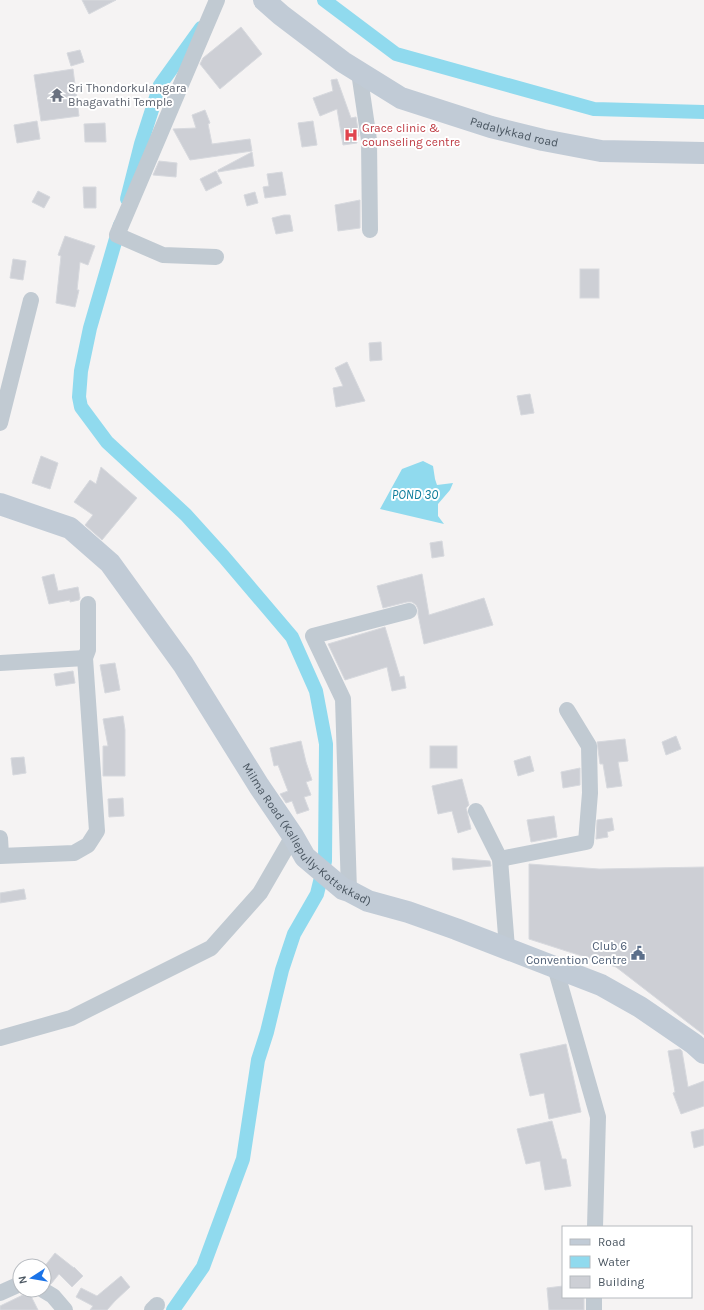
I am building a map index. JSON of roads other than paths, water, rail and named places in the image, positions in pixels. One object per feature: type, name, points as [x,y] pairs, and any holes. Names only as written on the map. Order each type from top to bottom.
[{"type":"main road","name":"Padalykkad road","points":[[264,0],[281,15],[343,62],[401,98],[491,127],[543,140],[600,151],[704,153]]},
{"type":"main road","name":"Milma Road (Kallepully-Kottekkad)","points":[[0,504],[70,528],[110,563],[183,664],[305,857],[346,890],[368,901],[408,912],[507,948],[601,985],[640,1007],[694,1044],[704,1053]]},
{"type":"street","points":[[216,257],[163,255],[117,235],[217,0]]},
{"type":"street","points":[[359,72],[369,140],[370,230]]},
{"type":"street","points":[[0,423],[31,300]]},
{"type":"street","points":[[0,838],[1,856],[74,853],[88,845],[97,831],[85,658],[88,650],[88,604]]},
{"type":"street","points":[[346,890],[343,699],[313,636],[409,611]]},
{"type":"street","points":[[0,663],[85,658]]},
{"type":"street","points":[[500,859],[586,842],[590,793],[589,746],[567,710]]},
{"type":"street","points":[[476,811],[500,859],[507,948]]},
{"type":"street","points":[[0,1038],[71,1018],[211,948],[260,893],[293,836]]},
{"type":"street","points":[[555,967],[598,1117],[595,1226]]},
{"type":"street","points":[[1,1290],[12,1287]]},
{"type":"street","points":[[52,1295],[65,1310]]},
{"type":"street","points":[[594,1298],[594,1310]]},
{"type":"water","name":"POND 30","points":[[423,461],[433,466],[437,485],[453,483],[450,490],[438,504],[438,516],[444,524],[380,509],[402,469]]},
{"type":"waterway","points":[[324,0],[396,54],[594,109],[704,112]]},
{"type":"waterway","points":[[127,199],[141,144],[160,85],[201,28]]},
{"type":"waterway","points":[[120,225],[90,328],[81,371],[79,397],[81,407],[107,442],[186,515],[292,637],[316,691],[326,744],[325,861],[317,894],[294,934],[282,970],[267,1032],[258,1060],[243,1159],[203,1267],[173,1310]]},
{"type":"place","name":"Sri Thondorkulangara Bhagavathi Temple","points":[[57,95]]},
{"type":"place","name":"Grace clinic & counseling centre","points":[[351,135]]},
{"type":"place","name":"Club 6 Convention Centre","points":[[638,953]]}]
